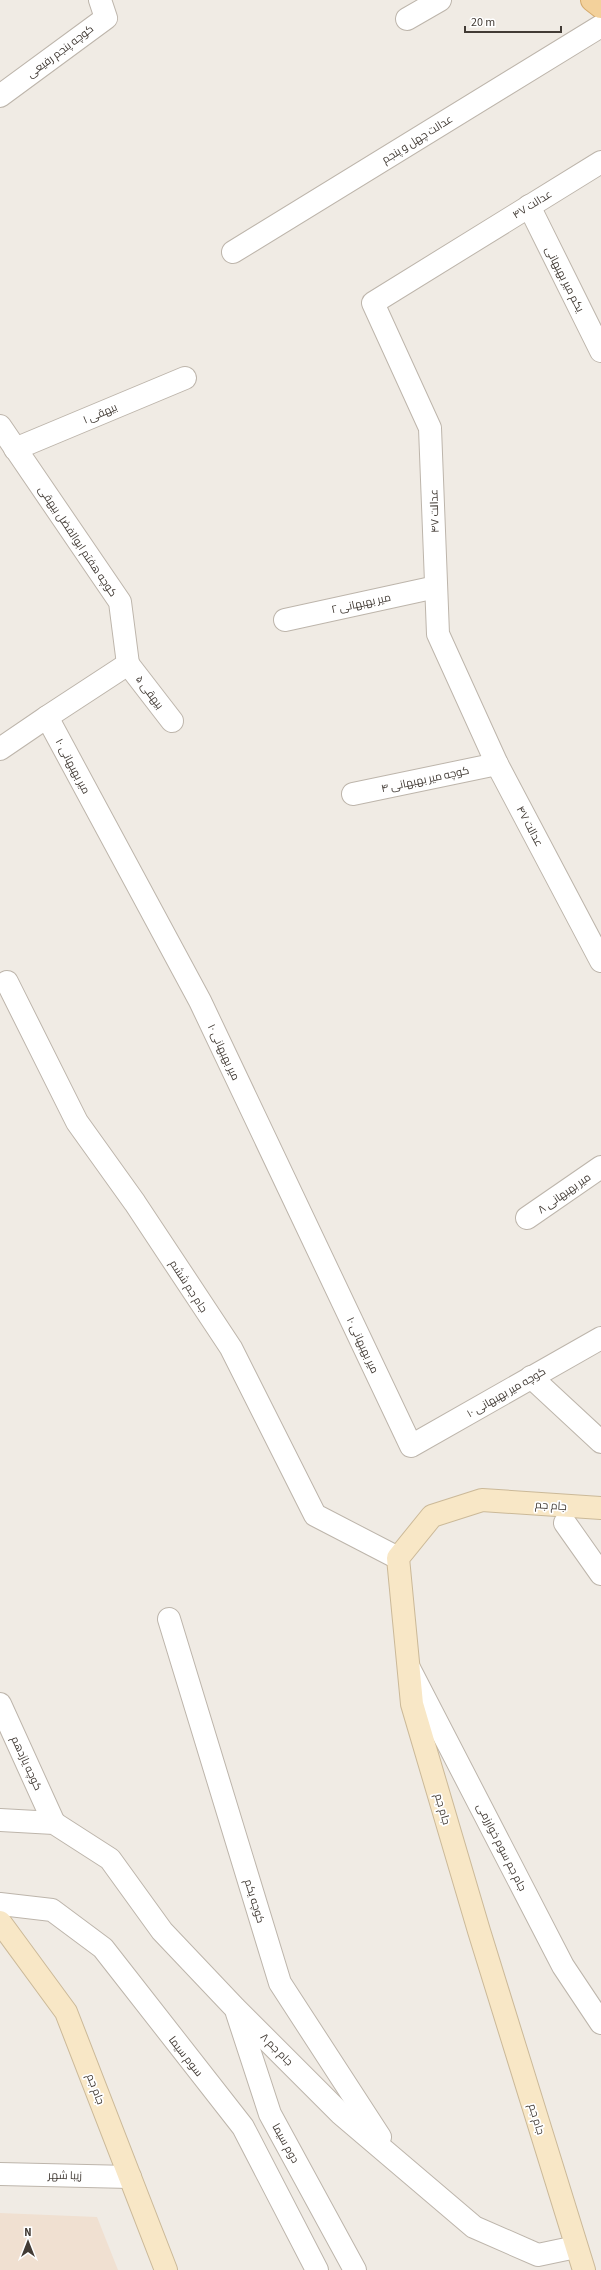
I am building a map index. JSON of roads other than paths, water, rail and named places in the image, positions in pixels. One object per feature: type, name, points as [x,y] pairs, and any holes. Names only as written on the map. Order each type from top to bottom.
[{"type":"main road","points":[[592,0],[601,8]]},
{"type":"street","name":"کوچه پنجم رفیعی","points":[[0,96],[106,18],[100,0]]},
{"type":"street","points":[[407,19],[440,0]]},
{"type":"street","name":"عدالت چهل و پنجم","points":[[233,252],[601,26]]},
{"type":"street","name":"عدالت ۴۷","points":[[601,162],[373,303],[430,428],[438,634],[497,764],[601,961]]},
{"type":"street","name":"یکم میر بهبهانی","points":[[529,206],[601,351]]},
{"type":"street","name":"بیهقی ۱","points":[[15,449],[185,378]]},
{"type":"street","name":"کوچه هفتم ابوالفضل بیهقی","points":[[0,426],[120,602],[128,664]]},
{"type":"street","name":"۲ میر بهبهانی","points":[[286,620],[436,587]]},
{"type":"street","points":[[0,749],[128,664]]},
{"type":"street","name":"۵ بیهقی","points":[[128,664],[172,721]]},
{"type":"street","name":"۱۰ میر بهبهانی","points":[[47,717],[200,1001],[411,1446]]},
{"type":"street","name":"کوچه میر بهبهانی ۴","points":[[353,794],[497,764]]},
{"type":"street","name":"جام جم ششم","points":[[7,982],[77,1122],[135,1203],[231,1348],[315,1515],[398,1558]]},
{"type":"street","name":"۸ میر بهبهانی","points":[[527,1218],[601,1167]]},
{"type":"street","name":"کوچه میر بهبهانی ۱۰","points":[[411,1446],[601,1338]]},
{"type":"street","points":[[531,1377],[601,1442]]},
{"type":"street","name":"جام جم","points":[[584,2270],[479,1930],[412,1704],[398,1558],[432,1516],[482,1500],[601,1508]]},
{"type":"street","points":[[565,1523],[601,1574]]},
{"type":"street","name":"کوچه یکم","points":[[169,1619],[280,1983],[393,2159]]},
{"type":"street","name":"جام جم سوم خوارزمی","points":[[409,1668],[563,1966],[601,2023]]},
{"type":"street","name":"کوچه یازدهم","points":[[0,1704],[54,1823]]},
{"type":"street","name":"۸ جام جم","points":[[0,1820],[54,1823],[110,1859],[162,1931],[235,2008],[340,2113],[474,2227],[538,2255],[576,2247]]},
{"type":"street","name":"سوم سیما","points":[[0,1904],[52,1910],[103,1948],[243,2127],[317,2270]]},
{"type":"street","name":"جام جم","points":[[0,1922],[66,2012],[166,2270]]},
{"type":"street","name":"دوم سیما","points":[[235,2008],[270,2114],[355,2270]]},
{"type":"street","name":"زیبا شهر","points":[[0,2174],[130,2177]]}]
